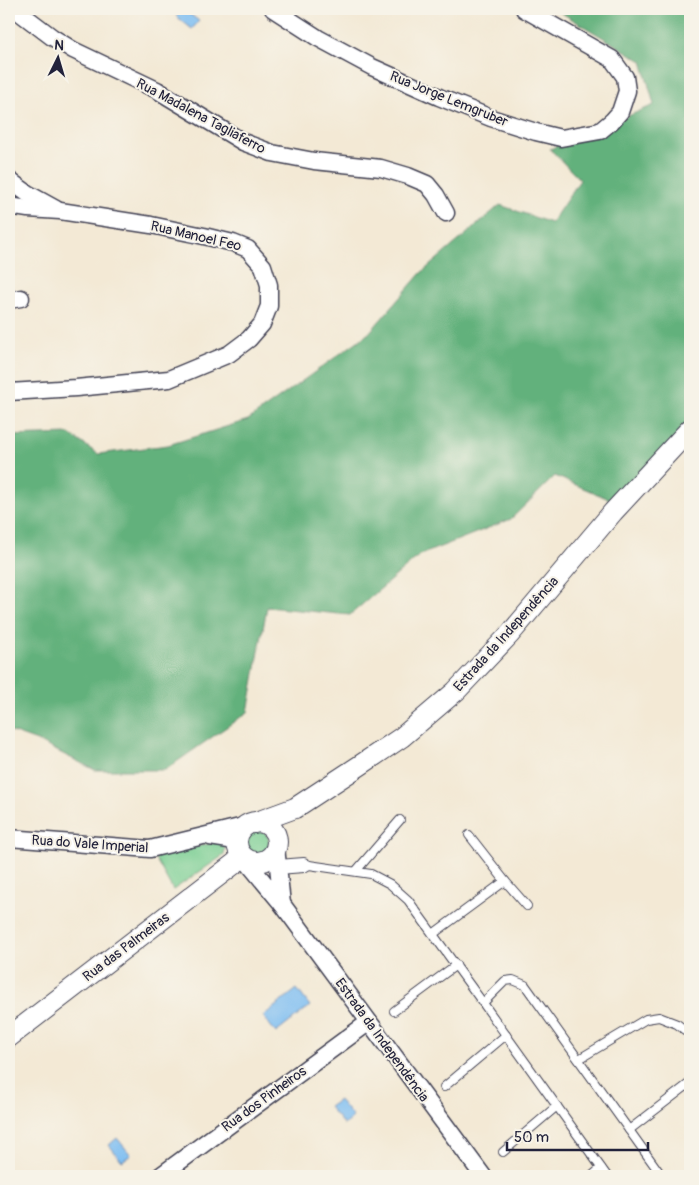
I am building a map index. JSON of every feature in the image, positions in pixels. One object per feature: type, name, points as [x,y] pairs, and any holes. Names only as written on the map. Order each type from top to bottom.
[{"type":"street","name":"Rua Madalena Tagliaferro","points":[[15,9],[73,50],[156,90],[244,142],[272,154],[314,161],[381,168],[408,176],[426,184],[436,195],[446,213]]},
{"type":"street","name":"Rua Jorge Lemgruber","points":[[273,9],[318,38],[372,67],[491,118],[561,138],[600,130],[620,112],[627,91],[625,77],[612,60],[524,9]]},
{"type":"street","points":[[9,180],[27,193],[60,211]]},
{"type":"street","points":[[9,206],[60,211]]},
{"type":"street","name":"Rua Manoel Feo","points":[[9,392],[76,388],[170,378],[230,354],[249,340],[256,332],[270,306],[269,285],[263,266],[248,249],[233,243],[186,232],[60,211]]},
{"type":"street","name":"Estrada da Independência","points":[[251,824],[294,808],[359,766],[402,737],[456,691],[510,634],[613,512],[690,430]]},
{"type":"street","name":"Estrada da Independência","points":[[282,904],[277,855],[294,808]]},
{"type":"street","points":[[240,850],[239,833],[243,828],[251,824],[260,823],[266,825],[275,834],[277,855],[266,876],[260,876]]},
{"type":"street","name":"Rua do Vale Imperial","points":[[9,838],[150,849],[251,824]]},
{"type":"street","points":[[200,836],[229,840],[249,860],[256,862],[262,861],[273,854],[277,855]]},
{"type":"street","name":"Estrada da Independência","points":[[240,850],[483,1176]]},
{"type":"street","name":"Rua das Palmeiras","points":[[9,1037],[240,850]]},
{"type":"street","name":"Rua dos Pinheiros","points":[[160,1176],[369,1022]]},
{"type":"lane","points":[[356,871],[400,820]]},
{"type":"lane","points":[[469,835],[527,906]]},
{"type":"lane","points":[[277,855],[304,868],[309,865],[371,874],[390,884],[408,900],[607,1176]]},
{"type":"lane","points":[[433,934],[505,881]]},
{"type":"lane","points":[[394,1011],[456,965]]},
{"type":"lane","points":[[483,1002],[505,981],[513,980],[525,985],[662,1176]]},
{"type":"lane","points":[[579,1059],[646,1019],[659,1017],[677,1024],[690,1034]]},
{"type":"lane","points":[[444,1087],[506,1035]]},
{"type":"lane","points":[[629,1130],[690,1083]]},
{"type":"lane","points":[[503,1152],[557,1106]]},
{"type":"lane","points":[[592,1176],[601,1168]]},
{"type":"green space","points":[[555,9],[690,9],[690,422],[616,502],[555,476],[511,519],[420,555],[350,615],[267,607],[248,712],[165,770],[95,770],[37,741],[9,731],[9,436],[69,434],[98,454],[168,445],[248,420],[369,333],[421,273],[500,205],[551,223],[580,180],[550,149],[654,105],[642,61]]},
{"type":"green space","points":[[257,830],[262,831],[268,837],[268,847],[262,853],[257,854],[252,853],[246,847],[245,842],[246,837],[252,831]]},
{"type":"green space","points":[[217,842],[224,844],[224,855],[173,890],[154,856]]},
{"type":"water","points":[[183,9],[199,21],[192,29],[176,16]]},
{"type":"water","points":[[297,989],[310,1006],[276,1033],[263,1016]]},
{"type":"water","points":[[339,1100],[353,1117],[344,1125],[329,1107]]},
{"type":"water","points":[[117,1138],[131,1155],[122,1161],[109,1145]]}]
